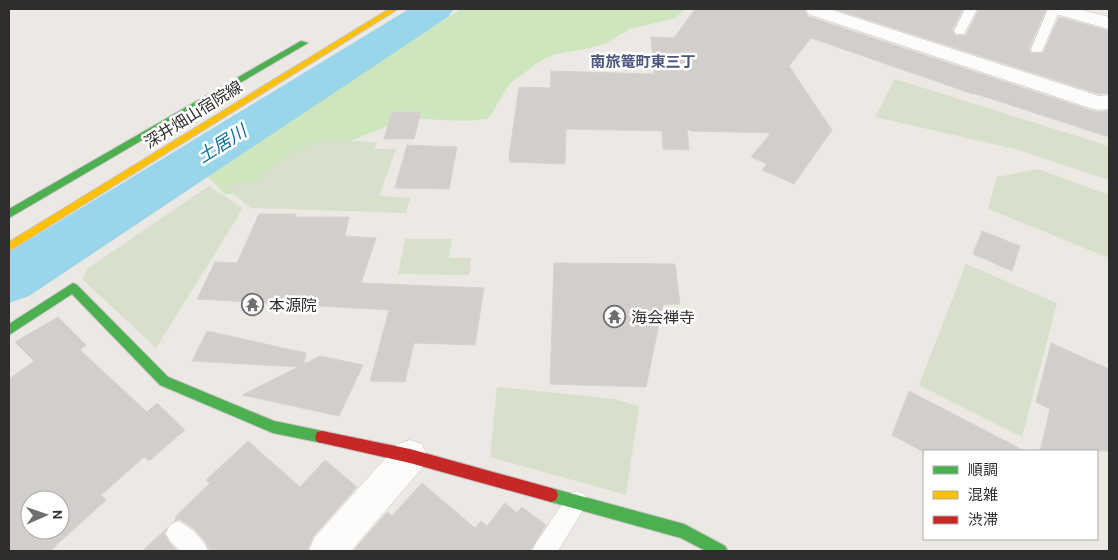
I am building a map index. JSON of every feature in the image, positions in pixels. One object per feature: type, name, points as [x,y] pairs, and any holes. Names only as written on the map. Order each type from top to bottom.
[{"type":"main road","name":"深井畑山宿院線","points":[[9,247],[394,9]]},
{"type":"main road","name":"深井畑山宿院線","points":[[9,214],[312,39]]},
{"type":"main road","points":[[9,330],[73,288],[164,381],[273,427],[410,456],[684,531],[720,551]]},
{"type":"street","points":[[813,9],[1098,103],[1109,102]]},
{"type":"street","points":[[1056,9],[1109,23]]},
{"type":"street","points":[[327,551],[410,456]]},
{"type":"lane","points":[[960,31],[971,9]]},
{"type":"lane","points":[[1037,49],[1056,9]]},
{"type":"lane","points":[[544,551],[577,502]]},
{"type":"lane","points":[[178,533],[196,551]]},
{"type":"green space","points":[[461,9],[686,9],[675,18],[630,29],[606,43],[591,48],[556,54],[542,60],[510,83],[488,119],[468,121],[419,119],[390,125],[353,140],[323,147],[245,194],[225,194],[205,174]]},
{"type":"green space","points":[[895,79],[1109,146],[1109,180],[1019,150],[875,117]]},
{"type":"green space","points":[[320,140],[378,142],[374,149],[396,149],[379,196],[410,198],[406,213],[251,208],[223,186],[256,182],[275,164],[298,149]]},
{"type":"green space","points":[[1038,169],[1109,195],[1109,258],[988,209],[997,177]]},
{"type":"green space","points":[[209,186],[243,208],[156,348],[82,279],[88,268]]},
{"type":"green space","points":[[405,239],[452,239],[449,258],[471,258],[469,275],[398,274]]},
{"type":"green space","points":[[966,264],[1057,303],[1022,437],[919,385]]},
{"type":"green space","points":[[497,387],[615,399],[639,406],[626,495],[490,457]]},
{"type":"building","points":[[695,9],[804,9],[807,16],[1090,110],[1098,112],[1109,111],[1109,137],[973,94],[811,38],[789,66],[832,130],[794,184],[762,170],[767,164],[751,157],[771,133],[691,131],[687,129],[689,150],[663,149],[662,131],[566,129],[565,164],[510,162],[509,156],[519,87],[550,88],[551,71],[654,74],[651,37],[674,38]]},
{"type":"building","points":[[834,9],[963,9],[952,30],[956,36],[966,35],[979,9],[1046,9],[1029,48],[1031,53],[1043,53],[1059,17],[1109,31],[1109,93],[1099,94]]},
{"type":"building","points":[[392,112],[421,112],[414,139],[384,139]]},
{"type":"building","points":[[407,145],[457,147],[449,189],[395,188]]},
{"type":"building","points":[[259,214],[296,214],[295,217],[349,217],[345,236],[376,238],[361,283],[484,288],[475,345],[414,343],[405,382],[370,381],[389,310],[197,299],[215,262],[237,263]]},
{"type":"building","points":[[982,231],[1020,246],[1012,271],[973,254]]},
{"type":"building","points":[[554,263],[675,264],[680,304],[663,305],[646,387],[550,384]]},
{"type":"building","points":[[58,317],[86,345],[80,350],[147,412],[157,403],[185,430],[149,461],[144,457],[101,495],[106,500],[70,533],[70,490],[20,490],[20,540],[62,540],[50,551],[9,551],[9,379],[34,361],[15,342]]},
{"type":"building","points":[[207,331],[306,353],[304,364],[320,356],[363,365],[339,416],[242,395],[298,367],[192,361]]},
{"type":"building","points":[[1051,343],[1109,369],[1109,451],[1040,450],[1050,409],[1036,402]]},
{"type":"building","points":[[909,391],[1023,450],[922,451],[892,435]]},
{"type":"building","points":[[248,441],[300,487],[325,460],[357,487],[313,537],[307,551],[210,551],[205,541],[193,528],[179,519],[174,521],[175,517],[210,483],[206,480]]},
{"type":"building","points":[[422,483],[475,528],[481,521],[487,526],[505,503],[517,513],[522,507],[546,525],[530,551],[353,551],[387,512],[392,516]]},
{"type":"building","points":[[167,528],[164,534],[178,551],[142,551]]},
{"type":"waterway","name":"土居川","points":[[9,280],[435,9]]},
{"type":"traffic: fast","points":[[9,214],[304,43]]},
{"type":"traffic: fast","points":[[9,330],[73,288],[164,381],[273,427],[322,437]]},
{"type":"traffic: fast","points":[[551,495],[684,531],[720,551]]},
{"type":"traffic: slow","points":[[9,247],[394,9]]},
{"type":"traffic: jam","points":[[322,437],[410,456],[551,495]]},
{"type":"place","name":"本源院","points":[[253,305]]},
{"type":"place","name":"海会禅寺","points":[[615,317]]},
{"type":"district","name":"南旅篭町東三丁","points":[[643,62]]}]
